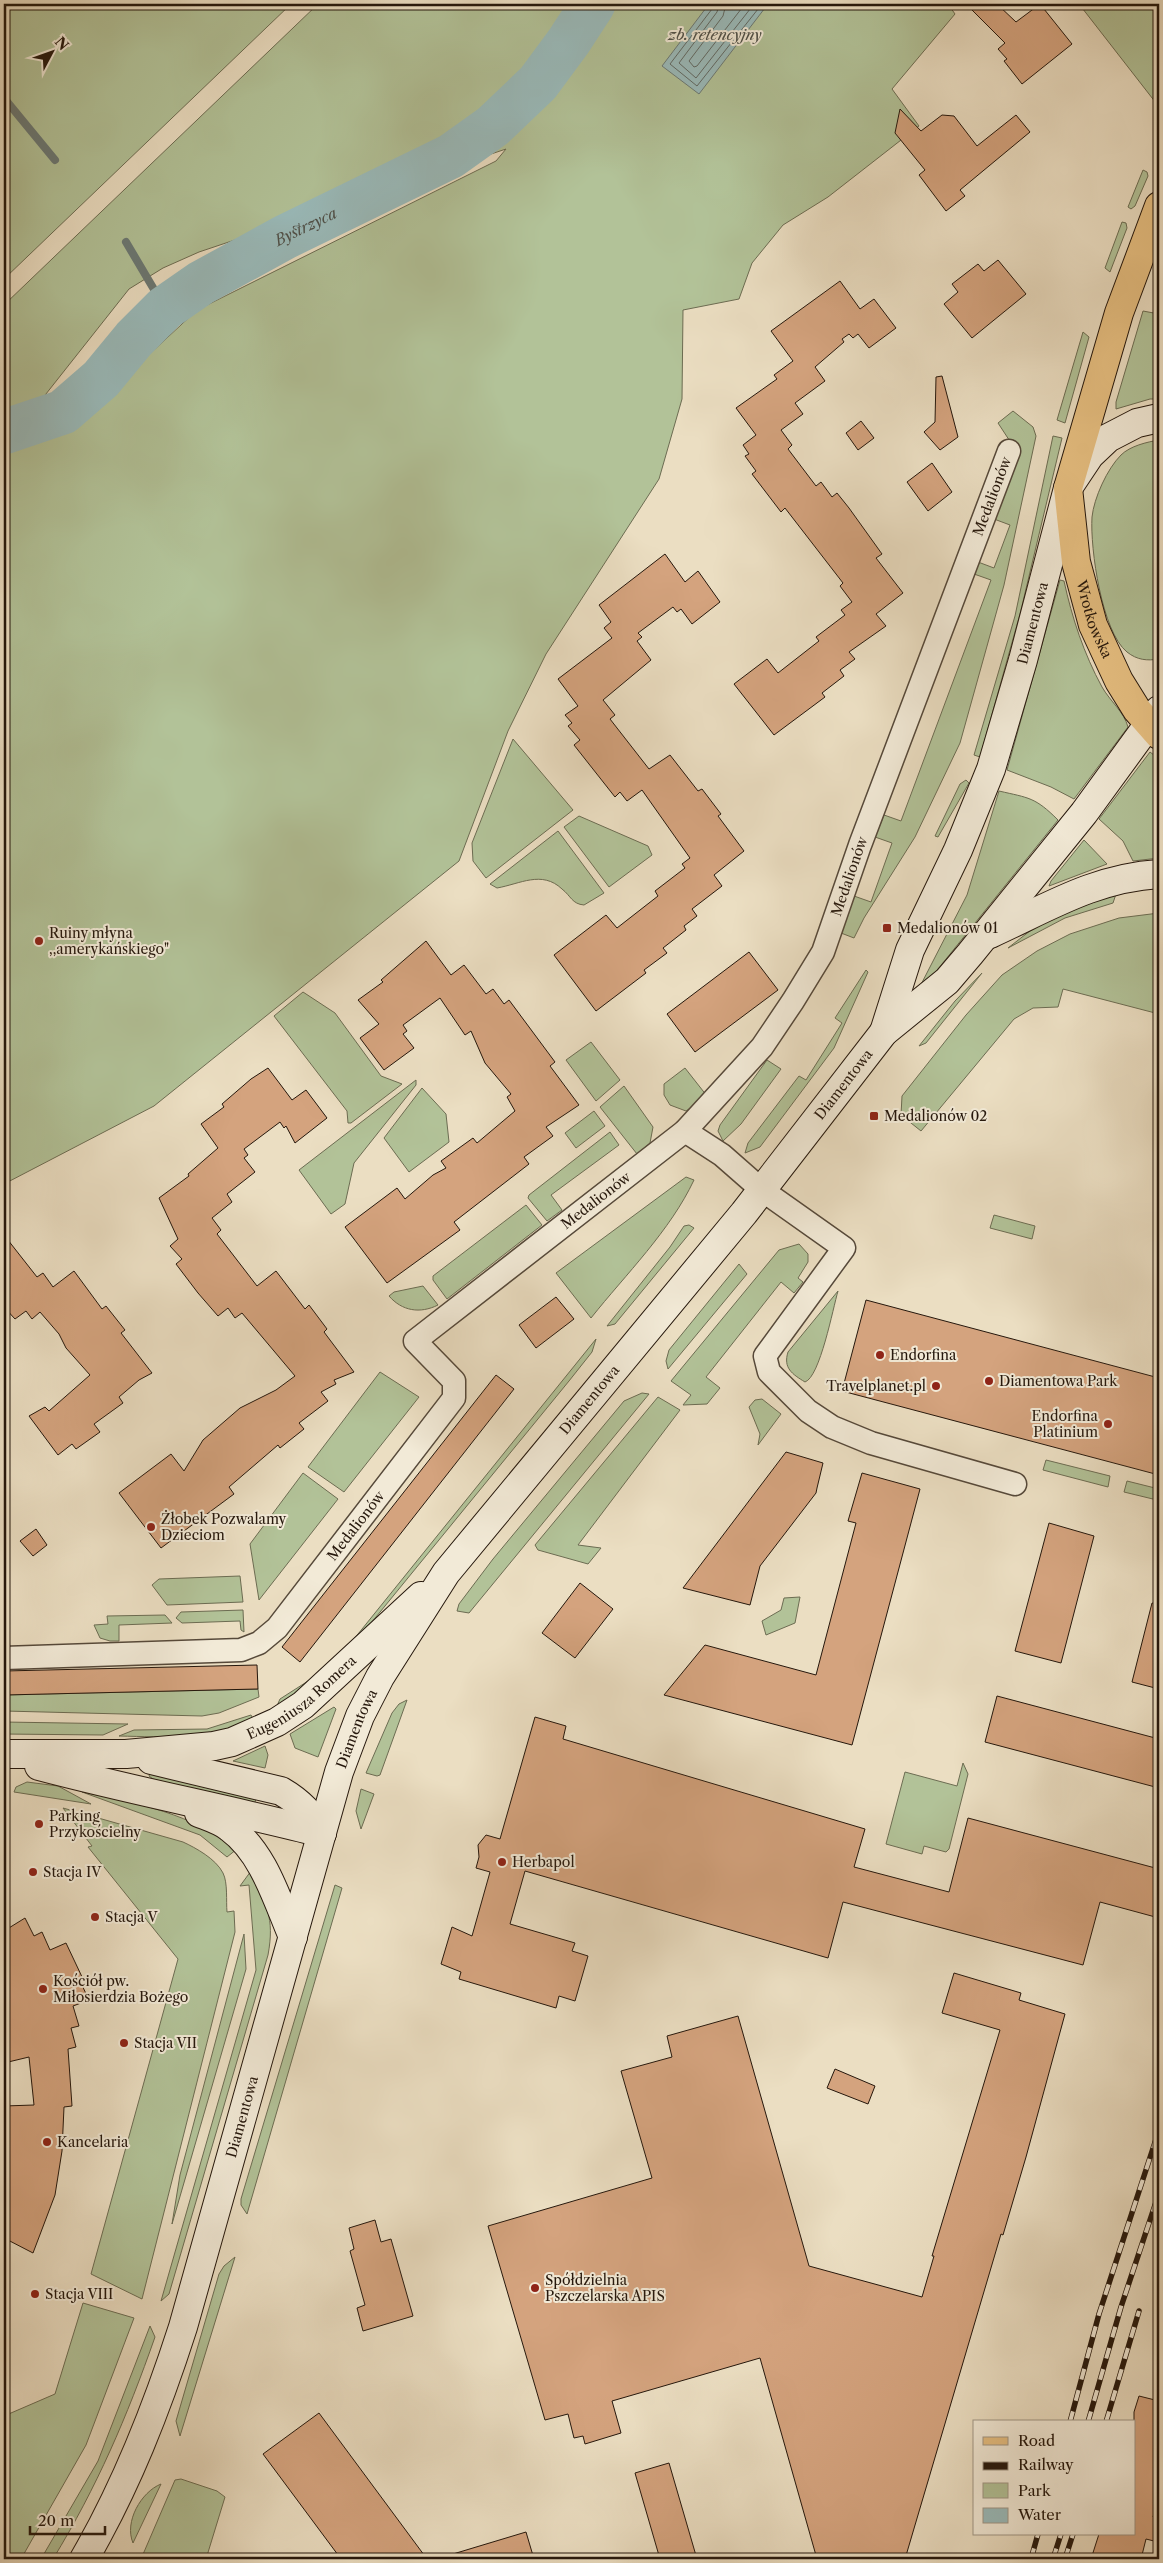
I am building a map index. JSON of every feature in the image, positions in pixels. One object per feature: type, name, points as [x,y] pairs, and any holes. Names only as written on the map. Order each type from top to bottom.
[{"type":"main road","name":"Diamentowa","points":[[1068,488],[1119,313],[1159,206]]},
{"type":"main road","name":"Wrotkowska","points":[[1068,488],[1076,562],[1093,625],[1119,681],[1156,723]]},
{"type":"street","points":[[1068,488],[1090,455],[1108,438],[1137,423],[1159,418]]},
{"type":"street","name":"Medalionów","points":[[4,1658],[241,1650],[259,1643],[277,1628],[454,1398],[454,1381],[415,1341],[685,1132],[762,1047],[823,952],[860,845],[1009,451]]},
{"type":"street","name":"Diamentowa","points":[[884,1032],[910,950],[958,850],[991,768],[1024,660],[1068,488]]},
{"type":"street","name":"Diamentowa","points":[[84,2559],[102,2528],[142,2444],[163,2389],[183,2327],[339,1772],[360,1716],[380,1677],[446,1573],[762,1190],[884,1032],[947,982],[1156,723]]},
{"type":"street","points":[[984,937],[1083,889],[1126,878],[1159,874]]},
{"type":"street","points":[[685,1132],[722,1155],[762,1190],[844,1248],[765,1356],[768,1372],[808,1411],[832,1427],[871,1443],[1016,1484]]},
{"type":"street","name":"Eugeniusza Romera","points":[[4,1755],[126,1754],[214,1746],[240,1739],[277,1722],[303,1705],[327,1685],[390,1623],[446,1573]]},
{"type":"street","name":"Eugeniusza Romera","points":[[126,1754],[281,1791],[296,1799],[311,1814],[322,1833]]},
{"type":"street","name":"Eugeniusza Romera","points":[[4,1755],[176,1801],[214,1806],[322,1833]]},
{"type":"street","name":"Eugeniusza Romera","points":[[176,1801],[230,1828],[250,1848],[266,1874],[293,1937]]},
{"type":"green space","points":[[4,4],[291,4],[4,279]]},
{"type":"green space","points":[[318,4],[948,4],[955,14],[892,89],[919,126],[828,197],[783,225],[752,263],[739,299],[683,310],[682,399],[659,479],[546,654],[508,731],[459,861],[154,1106],[4,1184],[4,451],[97,403],[197,310],[496,161],[506,149],[199,252],[163,268],[129,289],[4,447],[4,305]]},
{"type":"green space","points":[[1079,4],[1159,4],[1159,97],[1156,103]]},
{"type":"green space","points":[[1143,170],[1147,172],[1148,176],[1135,206],[1131,209],[1128,207]]},
{"type":"green space","points":[[1122,222],[1126,223],[1127,228],[1110,272],[1105,268]]},
{"type":"green space","points":[[1143,311],[1159,314],[1159,399],[1150,399],[1116,409],[1116,402]]},
{"type":"green space","points":[[1083,332],[1089,337],[1065,423],[1057,420]]},
{"type":"green space","points":[[1013,411],[1033,427],[1036,436],[1004,585],[960,743],[915,837],[864,918],[854,938],[841,933],[854,896],[871,902],[892,843],[875,837],[884,815],[901,821],[991,580],[974,574],[978,562],[994,568],[1010,525],[994,519],[1017,452],[998,423]]},
{"type":"green space","points":[[1053,436],[1062,438],[1020,614],[980,757],[974,755],[1015,616]]},
{"type":"green space","points":[[1159,440],[1159,659],[1146,660],[1135,657],[1127,652],[1118,642],[1104,609],[1093,549],[1092,517],[1095,501],[1102,484],[1121,455],[1144,443]]},
{"type":"green space","points":[[1060,580],[1064,581],[1075,622],[1090,662],[1102,687],[1123,716],[1128,727],[1074,799],[1051,787],[1007,770]]},
{"type":"green space","points":[[513,739],[573,810],[486,878],[473,861],[472,843]]},
{"type":"green space","points":[[1150,752],[1159,759],[1159,858],[1133,861],[1123,841],[1099,819]]},
{"type":"green space","points":[[966,780],[969,783],[938,837],[935,836],[960,784]]},
{"type":"green space","points":[[999,791],[1031,800],[1043,807],[1058,820],[913,1000],[967,895]]},
{"type":"green space","points":[[579,816],[648,846],[652,855],[609,887],[564,827]]},
{"type":"green space","points":[[558,831],[604,893],[584,905],[574,901],[562,889],[547,880],[531,880],[497,888],[490,884]]},
{"type":"green space","points":[[1084,840],[1107,864],[1049,886],[1051,881]]},
{"type":"green space","points":[[1116,894],[1113,903],[1065,918],[1008,948],[1035,927],[1064,910]]},
{"type":"green space","points":[[1159,913],[1159,1014],[1063,989],[1058,1007],[1033,1008],[1014,1019],[921,1131],[901,1115],[902,1096],[966,1015],[1002,975],[1037,951],[1070,934],[1119,918]]},
{"type":"green space","points":[[866,970],[868,972],[834,1048],[760,1147],[745,1153],[748,1143],[799,1076],[806,1080],[842,1023],[835,1018]]},
{"type":"green space","points":[[982,973],[926,1043],[919,1046],[955,1001]]},
{"type":"green space","points":[[303,992],[335,1013],[381,1076],[402,1084],[351,1123],[348,1123],[347,1111],[274,1016]]},
{"type":"green space","points":[[591,1042],[620,1080],[596,1101],[566,1060]]},
{"type":"green space","points":[[767,1060],[781,1069],[741,1124],[723,1141],[718,1131],[720,1125]]},
{"type":"green space","points":[[685,1068],[707,1096],[686,1111],[670,1105],[664,1095],[664,1084]]},
{"type":"green space","points":[[416,1080],[416,1085],[354,1163],[345,1204],[331,1214],[299,1170]]},
{"type":"green space","points":[[624,1086],[653,1127],[650,1143],[637,1154],[600,1107]]},
{"type":"green space","points":[[422,1088],[446,1114],[449,1142],[409,1172],[384,1138]]},
{"type":"green space","points":[[594,1111],[605,1126],[576,1148],[565,1133]]},
{"type":"green space","points":[[610,1132],[619,1145],[551,1195],[562,1210],[547,1221],[528,1198],[529,1195]]},
{"type":"green space","points":[[686,1177],[694,1180],[673,1217],[647,1252],[591,1318],[556,1273]]},
{"type":"green space","points":[[526,1205],[542,1225],[447,1299],[433,1280],[433,1276]]},
{"type":"green space","points":[[994,1215],[1035,1226],[1032,1239],[990,1228]]},
{"type":"green space","points":[[689,1225],[694,1228],[615,1324],[607,1326],[670,1247],[684,1226]]},
{"type":"green space","points":[[799,1244],[808,1254],[808,1262],[798,1278],[803,1282],[794,1293],[781,1282],[706,1377],[720,1388],[707,1404],[683,1405],[691,1395],[671,1381],[779,1250]]},
{"type":"green space","points":[[739,1264],[747,1274],[668,1369],[666,1361],[669,1350]]},
{"type":"green space","points":[[423,1286],[438,1305],[425,1310],[412,1310],[400,1305],[389,1296],[394,1292]]},
{"type":"green space","points":[[838,1291],[821,1355],[811,1377],[805,1382],[790,1370],[787,1362],[788,1352]]},
{"type":"green space","points":[[596,1339],[592,1352],[569,1381],[340,1661],[276,1708],[280,1699],[333,1665]]},
{"type":"green space","points":[[380,1372],[419,1397],[344,1492],[308,1467]]},
{"type":"green space","points":[[642,1393],[649,1394],[469,1613],[457,1611],[459,1604],[493,1559],[624,1401]]},
{"type":"green space","points":[[658,1397],[680,1410],[578,1545],[601,1548],[588,1564],[538,1550],[535,1545]]},
{"type":"green space","points":[[762,1399],[781,1414],[758,1445],[760,1434],[749,1407],[755,1400]]},
{"type":"green space","points":[[1046,1460],[1110,1476],[1108,1487],[1043,1470]]},
{"type":"green space","points":[[303,1473],[338,1499],[259,1600],[250,1544]]},
{"type":"green space","points":[[1127,1481],[1159,1489],[1157,1500],[1124,1492]]},
{"type":"green space","points":[[240,1576],[243,1602],[167,1605],[152,1585],[159,1579]]},
{"type":"green space","points":[[800,1597],[795,1623],[766,1635],[762,1621],[781,1610],[784,1598]]},
{"type":"green space","points":[[243,1610],[244,1632],[241,1630],[240,1621],[182,1623],[176,1618],[181,1612]]},
{"type":"green space","points":[[165,1615],[172,1623],[119,1625],[119,1641],[100,1638],[94,1625],[108,1624],[107,1616]]},
{"type":"green space","points":[[258,1689],[259,1697],[219,1713],[202,1716],[4,1711],[4,1695]]},
{"type":"green space","points":[[407,1700],[380,1775],[366,1773],[392,1713],[399,1704]]},
{"type":"green space","points":[[334,1707],[336,1709],[318,1757],[295,1748],[290,1734]]},
{"type":"green space","points":[[251,1715],[255,1722],[238,1728],[205,1735],[119,1736],[134,1730],[207,1729]]},
{"type":"green space","points":[[4,1722],[128,1724],[103,1735],[4,1734]]},
{"type":"green space","points":[[265,1746],[268,1755],[265,1768],[233,1761]]},
{"type":"green space","points":[[963,1763],[968,1774],[949,1849],[946,1852],[924,1846],[922,1854],[886,1844],[905,1772],[957,1786]]},
{"type":"green space","points":[[150,1773],[257,1796],[254,1805],[153,1779],[149,1776]]},
{"type":"green space","points":[[27,1782],[58,1786],[91,1804],[14,1792],[16,1787]]},
{"type":"green space","points":[[361,1789],[374,1794],[361,1829],[356,1811]]},
{"type":"green space","points":[[82,1792],[123,1800],[164,1812],[203,1827],[237,1849],[227,1857],[200,1835]]},
{"type":"green space","points":[[63,1808],[183,1842],[200,1851],[216,1863],[223,1873],[225,1877],[227,1912],[234,1911],[235,1932],[142,2299],[91,2274],[178,1959],[88,1847],[92,1846]]},
{"type":"green space","points":[[251,1871],[268,1911],[270,1942],[268,1955],[169,2294],[161,2301],[256,1970],[249,1885],[240,1886]]},
{"type":"green space","points":[[335,1885],[342,1888],[247,2214],[241,2205],[241,2199]]},
{"type":"green space","points":[[244,1934],[246,1969],[172,2224],[180,2175]]},
{"type":"green space","points":[[235,2257],[180,2436],[176,2421],[219,2274],[224,2266]]},
{"type":"green space","points":[[83,2303],[134,2318],[86,2445],[21,2559],[4,2559],[4,2416],[55,2394]]},
{"type":"green space","points":[[150,2326],[155,2337],[110,2451],[84,2505],[53,2559],[41,2559],[98,2461]]},
{"type":"green space","points":[[181,2479],[217,2491],[225,2497],[206,2559],[141,2559],[175,2480]]},
{"type":"green space","points":[[161,2484],[133,2543],[131,2526],[136,2509],[147,2494]]},
{"type":"water","name":"zb. retencyjny","points":[[709,4],[768,4],[699,94],[662,66]]},
{"type":"building","points":[[966,4],[997,4],[1016,22],[1040,4],[1072,44],[1022,84],[1004,61],[1007,59],[998,49],[1005,43]]},
{"type":"building","points":[[900,109],[921,131],[942,115],[954,116],[977,146],[1016,115],[1030,132],[960,190],[965,196],[946,211],[919,175],[925,170],[895,133]]},
{"type":"building","points":[[998,260],[1026,294],[972,338],[944,304],[958,292],[952,284],[978,264],[984,271]]},
{"type":"building","points":[[840,281],[860,309],[874,299],[896,328],[869,348],[858,334],[853,338],[849,334],[842,339],[844,342],[815,367],[825,381],[795,403],[803,414],[781,430],[792,445],[788,449],[816,486],[821,482],[832,497],[837,493],[849,508],[882,554],[876,558],[903,593],[876,614],[886,626],[849,652],[855,659],[840,670],[844,676],[822,693],[825,697],[774,735],[734,684],[767,659],[778,673],[819,641],[816,637],[845,615],[841,610],[852,602],[840,586],[843,583],[785,508],[781,512],[752,474],[756,471],[745,456],[749,454],[743,445],[756,435],[736,408],[777,379],[774,375],[793,361],[771,331]]},
{"type":"building","points":[[942,376],[958,437],[940,450],[924,432],[935,422],[936,377]]},
{"type":"building","points":[[861,421],[874,438],[858,450],[846,433]]},
{"type":"building","points":[[932,463],[952,492],[928,511],[907,482]]},
{"type":"building","points":[[665,554],[685,582],[698,571],[720,602],[692,624],[681,609],[677,612],[673,607],[638,633],[642,637],[637,641],[651,660],[603,700],[615,715],[610,719],[649,769],[670,755],[698,791],[702,789],[721,814],[718,816],[744,851],[714,875],[722,886],[692,909],[697,916],[684,926],[686,930],[663,948],[667,953],[644,970],[646,973],[596,1011],[554,955],[606,915],[617,928],[658,896],[655,891],[685,868],[682,864],[690,858],[642,790],[627,801],[620,792],[615,797],[574,745],[580,740],[568,726],[572,723],[565,715],[578,706],[558,679],[612,638],[604,628],[611,622],[599,605]]},
{"type":"building","points":[[426,941],[451,975],[464,965],[486,994],[493,989],[504,1004],[509,1000],[555,1062],[550,1066],[579,1105],[546,1127],[553,1136],[524,1157],[529,1164],[454,1222],[460,1230],[387,1283],[345,1227],[397,1188],[405,1199],[433,1175],[446,1168],[441,1161],[473,1138],[477,1143],[515,1111],[507,1097],[511,1094],[485,1063],[471,1031],[465,1035],[440,998],[403,1025],[407,1031],[403,1034],[414,1048],[384,1070],[360,1038],[379,1024],[358,1000],[383,982],[381,980]]},
{"type":"building","points":[[749,952],[778,990],[695,1052],[667,1014]]},
{"type":"building","points":[[268,1068],[292,1100],[306,1090],[327,1118],[295,1143],[286,1126],[284,1128],[280,1122],[244,1149],[248,1155],[244,1158],[255,1172],[227,1194],[232,1202],[212,1218],[221,1230],[217,1234],[257,1286],[276,1271],[305,1309],[309,1305],[327,1329],[324,1332],[354,1372],[334,1380],[336,1384],[321,1392],[328,1401],[299,1423],[304,1429],[280,1448],[278,1445],[229,1487],[234,1494],[161,1548],[119,1493],[171,1454],[184,1471],[203,1440],[240,1408],[276,1390],[295,1376],[242,1313],[235,1318],[228,1308],[218,1316],[198,1293],[176,1264],[182,1259],[170,1246],[178,1239],[159,1198],[189,1176],[188,1174],[218,1148],[201,1124],[224,1107],[222,1104],[251,1079]]},
{"type":"building","points":[[4,1235],[37,1277],[43,1273],[53,1287],[74,1271],[102,1309],[106,1306],[125,1330],[121,1333],[152,1373],[139,1380],[119,1397],[123,1403],[94,1424],[100,1432],[76,1449],[72,1444],[58,1455],[29,1416],[45,1407],[49,1411],[90,1375],[66,1348],[59,1334],[40,1312],[32,1319],[26,1311],[15,1319],[4,1307]]},
{"type":"building","points":[[556,1297],[574,1319],[536,1348],[519,1325]]},
{"type":"building","name":"Diamentowa Park","points":[[866,1300],[1159,1378],[1159,1475],[842,1391]]},
{"type":"building","points":[[496,1375],[514,1389],[300,1662],[282,1647]]},
{"type":"building","points":[[786,1452],[823,1463],[816,1493],[760,1566],[750,1605],[683,1588]]},
{"type":"building","points":[[862,1473],[920,1489],[852,1745],[664,1695],[705,1645],[816,1675],[856,1523],[848,1521]]},
{"type":"building","points":[[1049,1523],[1094,1536],[1061,1663],[1015,1651]]},
{"type":"building","points":[[36,1529],[47,1545],[33,1556],[20,1541]]},
{"type":"building","points":[[580,1583],[613,1609],[575,1658],[542,1633]]},
{"type":"building","points":[[1152,1603],[1159,1604],[1159,1689],[1132,1682]]},
{"type":"building","points":[[257,1665],[258,1689],[4,1695],[4,1671]]},
{"type":"building","points":[[997,1696],[1159,1739],[1159,1788],[985,1742]]},
{"type":"building","points":[[535,1717],[566,1726],[563,1739],[865,1829],[854,1867],[949,1892],[968,1818],[1159,1869],[1159,1918],[1100,1902],[1083,1965],[843,1902],[828,1958],[525,1871],[510,1924],[575,1943],[572,1951],[588,1956],[575,2001],[559,1996],[556,2008],[459,1979],[461,1972],[441,1964],[452,1927],[472,1936],[490,1872],[476,1868],[479,1857],[478,1845],[486,1835],[500,1839]]},
{"type":"building","points":[[25,1918],[34,1936],[42,1932],[50,1950],[66,1943],[83,1979],[80,1981],[89,2000],[73,2006],[79,2026],[71,2028],[76,2047],[68,2049],[72,2106],[64,2107],[62,2151],[55,2195],[33,2253],[4,2238],[4,2106],[34,2105],[29,2057],[4,2063],[4,1931]]},
{"type":"building","points":[[954,1973],[1021,1993],[1019,2000],[1065,2014],[1026,2157],[1003,2235],[1001,2234],[905,2559],[817,2559],[760,2358],[612,2401],[621,2433],[585,2444],[583,2436],[574,2438],[568,2414],[545,2420],[488,2226],[652,2178],[621,2071],[672,2057],[667,2036],[738,2016],[809,2266],[922,2297],[934,2256],[932,2256],[1000,2030],[942,2013]]},
{"type":"building","points":[[835,2069],[875,2086],[868,2104],[827,2088]]},
{"type":"building","points":[[375,2220],[381,2242],[391,2239],[413,2316],[363,2331],[357,2308],[365,2305],[350,2251],[354,2249],[349,2228]]},
{"type":"building","points":[[1139,2396],[1159,2401],[1159,2495],[1153,2517],[1159,2521],[1154,2541],[1146,2539],[1141,2559],[1091,2559],[1098,2536],[1136,2536],[1136,2420],[1134,2420],[1134,2412]]},
{"type":"building","points":[[319,2413],[427,2559],[341,2559],[263,2454]]},
{"type":"building","points":[[669,2463],[697,2559],[660,2559],[635,2473]]},
{"type":"building","points":[[526,2532],[534,2559],[453,2559],[453,2554]]},
{"type":"waterway","name":"Bystrzyca","points":[[4,432],[63,412],[101,379],[134,339],[165,308],[201,283],[285,237],[451,156],[493,126],[538,83],[593,4]]},
{"type":"waterway","points":[[4,98],[55,160]]},
{"type":"waterway","points":[[126,242],[165,308]]},
{"type":"railway","points":[[1071,2420],[1099,2314],[1159,2130]]},
{"type":"railway","points":[[1089,2420],[1121,2307],[1159,2193]]},
{"type":"railway","points":[[1107,2420],[1139,2311]]},
{"type":"railway","points":[[1031,2559],[1037,2536]]},
{"type":"railway","points":[[1053,2559],[1060,2536]]},
{"type":"railway","points":[[1065,2559],[1072,2536]]},
{"type":"place","name":"Medalionów 01","points":[[887,928]]},
{"type":"place","name":"Ruiny młyna ,,amerykańskiego\"","points":[[39,941]]},
{"type":"place","name":"Medalionów 02","points":[[874,1116]]},
{"type":"place","name":"Endorfina","points":[[880,1355]]},
{"type":"place","name":"Diamentowa Park","points":[[989,1381]]},
{"type":"place","name":"Travelplanet.pl","points":[[936,1386]]},
{"type":"place","name":"Endorfina Platinium","points":[[1108,1424]]},
{"type":"place","name":"Żłobek Pozwalamy Dzieciom","points":[[151,1527]]},
{"type":"place","name":"Parking Przykościelny","points":[[39,1824]]},
{"type":"place","name":"Herbapol","points":[[502,1862]]},
{"type":"place","name":"Stacja IV","points":[[33,1872]]},
{"type":"place","name":"Stacja V","points":[[95,1917]]},
{"type":"place","name":"Kościół pw. Miłosierdzia Bożego","points":[[43,1989]]},
{"type":"place","name":"Stacja VII","points":[[124,2043]]},
{"type":"place","name":"Kancelaria","points":[[47,2142]]},
{"type":"place","name":"Spółdzielnia Pszczelarska APIS","points":[[535,2288]]},
{"type":"place","name":"Stacja VIII","points":[[35,2294]]}]
